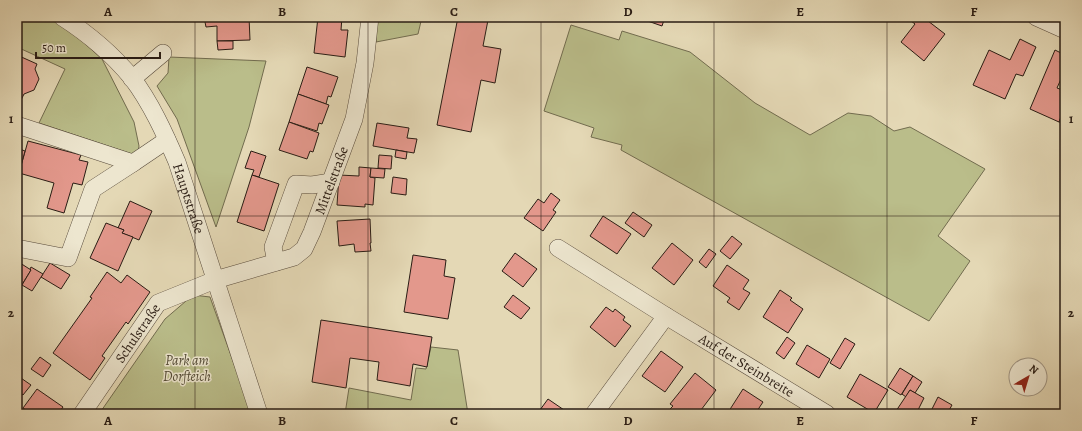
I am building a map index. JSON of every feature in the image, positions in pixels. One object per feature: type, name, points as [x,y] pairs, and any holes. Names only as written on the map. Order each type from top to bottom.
[{"type":"street","name":"Hauptstraße","points":[[62,17],[77,26],[109,54],[132,78],[167,140],[177,162],[259,414]]},
{"type":"street","name":"Mittelstraße","points":[[215,280],[294,257],[304,248],[331,182],[354,119],[365,63],[370,17]]},
{"type":"street","points":[[1036,17],[1065,30]]},
{"type":"street","points":[[132,78],[163,53]]},
{"type":"street","points":[[17,125],[133,163]]},
{"type":"street","points":[[17,248],[68,258],[93,189],[167,140]]},
{"type":"street","points":[[276,262],[273,246],[296,184],[331,182]]},
{"type":"street","name":"Auf der Steinbreite","points":[[558,248],[827,414]]},
{"type":"street","name":"Schulstraße","points":[[82,414],[158,303],[215,280]]},
{"type":"street","points":[[594,414],[666,316]]},
{"type":"green space","points":[[17,17],[49,17],[72,32],[102,59],[134,122],[139,146],[138,152],[132,154],[39,123],[65,69],[17,47]]},
{"type":"green space","points":[[377,17],[422,17],[418,34],[376,42]]},
{"type":"green space","points":[[571,25],[619,40],[622,31],[690,52],[755,103],[810,135],[848,113],[871,116],[894,131],[910,127],[985,169],[938,236],[970,261],[929,321],[621,150],[622,145],[591,137],[594,128],[544,111]]},
{"type":"green space","points":[[169,57],[266,61],[249,127],[216,227],[177,119],[157,86],[168,73]]},
{"type":"green space","name":"Park am Dorfteich","points":[[193,295],[210,297],[252,414],[99,414],[165,319]]},
{"type":"green space","points":[[431,347],[458,350],[468,414],[345,414],[349,388],[411,400],[416,368],[426,369]]},
{"type":"building","points":[[204,17],[249,17],[250,40],[217,41],[217,26],[206,27]]},
{"type":"building","points":[[318,17],[342,17],[341,30],[348,30],[345,57],[314,53]]},
{"type":"building","points":[[458,17],[471,17],[488,20],[483,46],[501,49],[495,83],[481,80],[471,132],[437,125]]},
{"type":"building","points":[[642,17],[665,17],[662,26],[642,19]]},
{"type":"building","points":[[906,17],[931,17],[928,21],[945,34],[924,61],[901,42],[915,24]]},
{"type":"building","points":[[1020,39],[1036,47],[1023,76],[1016,74],[1005,99],[973,85],[989,50],[1010,60]]},
{"type":"building","points":[[217,41],[233,41],[233,49],[218,50]]},
{"type":"building","points":[[1055,50],[1065,55],[1065,70],[1057,88],[1065,91],[1065,107],[1059,122],[1030,109]]},
{"type":"building","points":[[17,55],[37,64],[35,69],[39,79],[34,90],[24,94],[20,102],[17,101]]},
{"type":"building","points":[[307,67],[338,77],[331,97],[328,96],[326,104],[298,94]]},
{"type":"building","points":[[298,94],[329,105],[322,124],[319,123],[317,131],[289,122]]},
{"type":"building","points":[[1065,107],[1065,124],[1059,122]]},
{"type":"building","points":[[289,122],[319,133],[313,152],[310,151],[307,159],[279,150]]},
{"type":"building","points":[[377,123],[409,128],[407,138],[417,139],[414,153],[373,146]]},
{"type":"building","points":[[28,141],[81,155],[79,160],[88,162],[82,185],[73,183],[64,213],[47,208],[54,183],[19,173]]},
{"type":"building","points":[[17,148],[25,151],[18,176],[17,175]]},
{"type":"building","points":[[396,150],[407,152],[406,159],[395,157]]},
{"type":"building","points":[[251,151],[266,156],[259,177],[252,175],[254,170],[245,168]]},
{"type":"building","points":[[379,155],[392,156],[391,169],[378,168]]},
{"type":"building","points":[[359,167],[371,168],[370,177],[375,178],[373,205],[365,204],[365,207],[337,205],[339,175],[359,176]]},
{"type":"building","points":[[371,168],[385,169],[384,178],[370,177]]},
{"type":"building","points":[[252,175],[279,184],[264,231],[237,222]]},
{"type":"building","points":[[393,177],[407,179],[406,195],[391,193]]},
{"type":"building","points":[[551,193],[560,200],[553,210],[556,212],[543,231],[524,218],[538,199],[544,203]]},
{"type":"building","points":[[130,201],[152,211],[139,240],[122,233],[124,230],[118,228]]},
{"type":"building","points":[[633,212],[652,225],[644,237],[625,223]]},
{"type":"building","points":[[603,216],[631,234],[617,254],[590,236]]},
{"type":"building","points":[[370,219],[371,251],[355,252],[354,244],[339,246],[337,221]]},
{"type":"building","points":[[106,223],[124,230],[122,233],[133,237],[118,271],[90,258]]},
{"type":"building","points":[[732,236],[742,244],[730,259],[720,251]]},
{"type":"building","points":[[672,243],[693,260],[674,285],[652,268]]},
{"type":"building","points":[[709,249],[716,254],[706,268],[699,262]]},
{"type":"building","points":[[515,253],[537,269],[523,287],[502,271]]},
{"type":"building","points":[[413,255],[446,260],[444,276],[455,278],[448,319],[404,312]]},
{"type":"building","points":[[17,261],[31,270],[18,291],[17,291]]},
{"type":"building","points":[[50,263],[70,275],[61,289],[41,277]]},
{"type":"building","points":[[727,265],[749,280],[743,289],[750,293],[739,310],[727,302],[730,298],[713,286]]},
{"type":"building","points":[[31,267],[43,274],[32,291],[22,285],[31,270]]},
{"type":"building","points":[[107,272],[121,283],[127,275],[150,292],[128,324],[126,322],[102,356],[105,358],[90,380],[53,353],[92,298],[90,297]]},
{"type":"building","points":[[780,290],[792,298],[790,300],[803,309],[788,333],[763,317]]},
{"type":"building","points":[[513,295],[530,308],[521,319],[504,307]]},
{"type":"building","points":[[606,307],[613,312],[615,309],[625,317],[623,320],[631,326],[615,347],[590,327]]},
{"type":"building","points":[[321,320],[432,337],[427,367],[413,364],[410,386],[377,380],[379,362],[350,358],[346,388],[312,382]]},
{"type":"building","points":[[787,337],[795,343],[784,359],[776,353]]},
{"type":"building","points":[[845,338],[855,344],[840,369],[830,363]]},
{"type":"building","points":[[807,345],[830,359],[819,378],[796,364]]},
{"type":"building","points":[[661,351],[683,367],[665,392],[642,376]]},
{"type":"building","points":[[40,357],[51,365],[43,377],[31,369]]},
{"type":"building","points":[[900,368],[913,376],[901,395],[888,387]]},
{"type":"building","points":[[695,373],[716,390],[698,414],[674,414],[669,410],[673,406],[670,404]]},
{"type":"building","points":[[860,374],[888,390],[874,413],[847,397]]},
{"type":"building","points":[[18,376],[31,385],[23,395],[17,391]]},
{"type":"building","points":[[913,376],[922,382],[915,393],[910,390],[906,397],[902,394]]},
{"type":"building","points":[[37,389],[63,407],[58,414],[29,414],[30,413],[23,408]]},
{"type":"building","points":[[743,389],[763,402],[755,414],[727,414]]},
{"type":"building","points":[[910,390],[924,398],[918,410],[925,414],[894,414]]},
{"type":"building","points":[[938,397],[952,405],[947,414],[936,414],[931,411]]},
{"type":"building","points":[[548,399],[567,412],[565,414],[537,414]]}]
